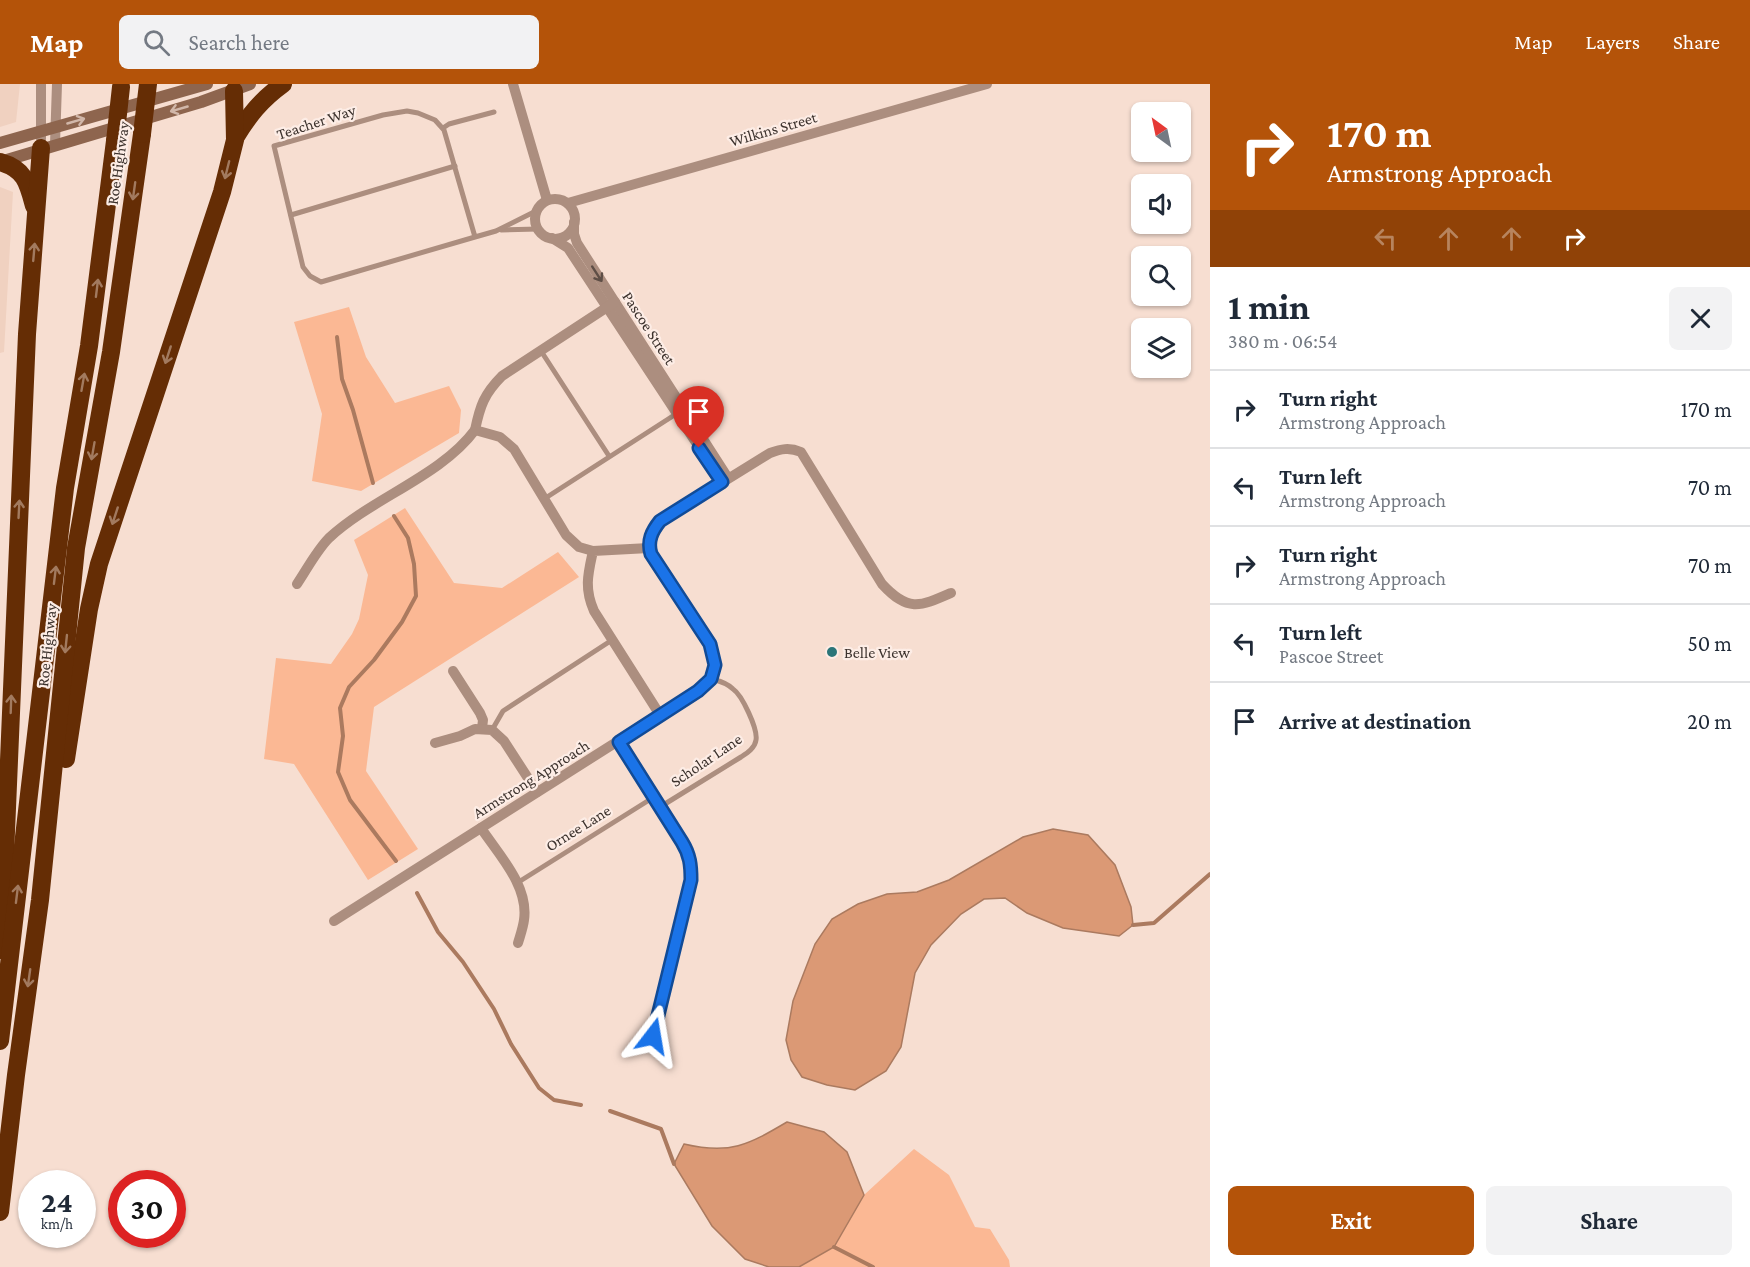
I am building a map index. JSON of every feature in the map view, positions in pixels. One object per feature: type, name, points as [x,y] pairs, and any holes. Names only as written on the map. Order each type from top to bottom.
[{"type":"highway","name":"Roe Highway","points":[[0,1212],[40,900],[76,548],[111,352],[148,84]]},
{"type":"highway","points":[[235,140],[246,119],[263,98],[283,84]]},
{"type":"highway","name":"Roe Highway","points":[[0,1041],[65,488],[89,346],[122,86]]},
{"type":"highway","points":[[40,900],[60,795],[89,609],[99,564],[222,192],[235,140],[240,86]]},
{"type":"highway","points":[[1,1035],[1,914],[27,334],[46,141]]},
{"type":"highway","points":[[0,162],[20,171],[29,187],[37,217]]},
{"type":"main road","points":[[46,141],[55,127],[201,85]]},
{"type":"main road","points":[[0,162],[46,141],[240,86]]},
{"type":"main road","points":[[0,144],[46,141]]},
{"type":"street","points":[[41,84],[46,141]]},
{"type":"street","points":[[55,127],[57,84]]},
{"type":"street","points":[[513,84],[550,200]]},
{"type":"street","points":[[519,84],[550,200]]},
{"type":"street","name":"Wilkins Street","points":[[568,203],[987,84]]},
{"type":"street","points":[[550,200],[568,203],[572,209],[574,222],[568,234],[562,237],[552,238],[542,234],[535,223],[536,211],[550,200]]},
{"type":"street","name":"Pascoe Street","points":[[574,222],[577,243],[611,305],[677,413],[725,480]]},
{"type":"street","name":"Pascoe Street","points":[[552,238],[568,248],[611,305],[725,480]]},
{"type":"street","points":[[297,584],[328,539],[359,514],[458,450],[475,430],[481,404],[489,389],[502,376],[611,305]]},
{"type":"street","points":[[475,430],[500,437],[514,449],[566,535],[579,547],[593,552],[649,548]]},
{"type":"street","points":[[711,679],[715,665],[710,644],[651,554],[649,548],[653,529],[660,521],[770,453],[793,448],[801,452],[882,584],[894,597],[909,604],[923,605],[951,594]]},
{"type":"street","points":[[593,552],[588,576],[588,597],[660,715]]},
{"type":"street","points":[[453,671],[480,713],[487,729],[504,741],[537,792]]},
{"type":"street","name":"Armstrong Approach","points":[[334,921],[619,742],[698,691],[711,679]]},
{"type":"street","points":[[435,743],[487,729]]},
{"type":"street","points":[[619,742],[690,857],[691,880],[653,1036]]},
{"type":"street","points":[[482,828],[518,883],[524,898],[524,920],[518,943]]},
{"type":"lane","name":"Teacher Way","points":[[443,128],[435,120],[407,111],[383,115],[274,146],[303,267],[310,276],[321,282],[496,231],[536,211]]},
{"type":"lane","points":[[476,237],[443,128],[449,124],[494,112]]},
{"type":"lane","points":[[291,215],[455,166]]},
{"type":"lane","points":[[496,231],[538,229]]},
{"type":"lane","points":[[541,351],[609,456]]},
{"type":"lane","points":[[544,499],[677,413]]},
{"type":"lane","points":[[487,729],[503,711],[612,639]]},
{"type":"lane","name":"Scholar Lane","points":[[660,807],[741,757],[751,750],[756,740],[752,720],[737,692],[722,682],[711,679]]},
{"type":"lane","name":"Ornee Lane","points":[[518,883],[654,796]]},
{"type":"shaded area","points":[[0,84],[20,84],[16,122],[0,127]]},
{"type":"shaded area","points":[[0,187],[13,192],[4,352],[0,353]]},
{"type":"shaded area","points":[[349,307],[366,357],[395,403],[449,386],[461,410],[459,433],[361,491],[312,481],[322,414],[294,322]]},
{"type":"shaded area","points":[[405,508],[454,583],[502,588],[558,552],[579,577],[374,707],[366,771],[418,849],[368,880],[294,764],[264,759],[276,658],[331,664],[352,634],[359,619],[368,575],[354,540]]},
{"type":"shaded area","points":[[1053,829],[1088,835],[1115,865],[1131,907],[1133,925],[1119,936],[1063,928],[1027,913],[1005,898],[984,899],[961,914],[931,945],[915,973],[901,1047],[886,1071],[855,1090],[827,1085],[802,1077],[791,1060],[786,1040],[793,1001],[815,944],[832,919],[858,904],[887,894],[917,892],[949,880],[1023,837]]},
{"type":"shaded area","points":[[787,1122],[824,1132],[847,1152],[864,1195],[834,1247],[799,1267],[769,1267],[745,1259],[712,1226],[674,1164],[684,1144],[714,1148],[738,1146],[761,1137]]},
{"type":"shaded area","points":[[914,1149],[949,1175],[975,1227],[990,1229],[1009,1260],[1010,1267],[799,1267],[834,1247],[864,1195]]},
{"type":"waterway","points":[[337,337],[342,379],[373,483]]},
{"type":"waterway","points":[[394,516],[408,538],[414,564],[416,596],[402,622],[374,660],[349,687],[340,708],[343,736],[338,772],[350,800],[396,861]]},
{"type":"waterway","points":[[1133,925],[1154,923],[1210,874]]},
{"type":"waterway","points":[[417,893],[438,932],[463,962],[494,1009],[511,1044],[539,1088],[554,1100],[581,1105]]},
{"type":"waterway","points":[[610,1111],[661,1129],[674,1164]]},
{"type":"waterway","points":[[834,1247],[873,1267]]},
{"type":"place","name":"Belle View","points":[[832,652]]},
{"type":"route","points":[[653,1036],[691,880],[690,857],[619,742],[698,691],[711,679],[715,665],[710,644],[649,548],[653,529],[660,521],[722,482],[699,448]]}]
